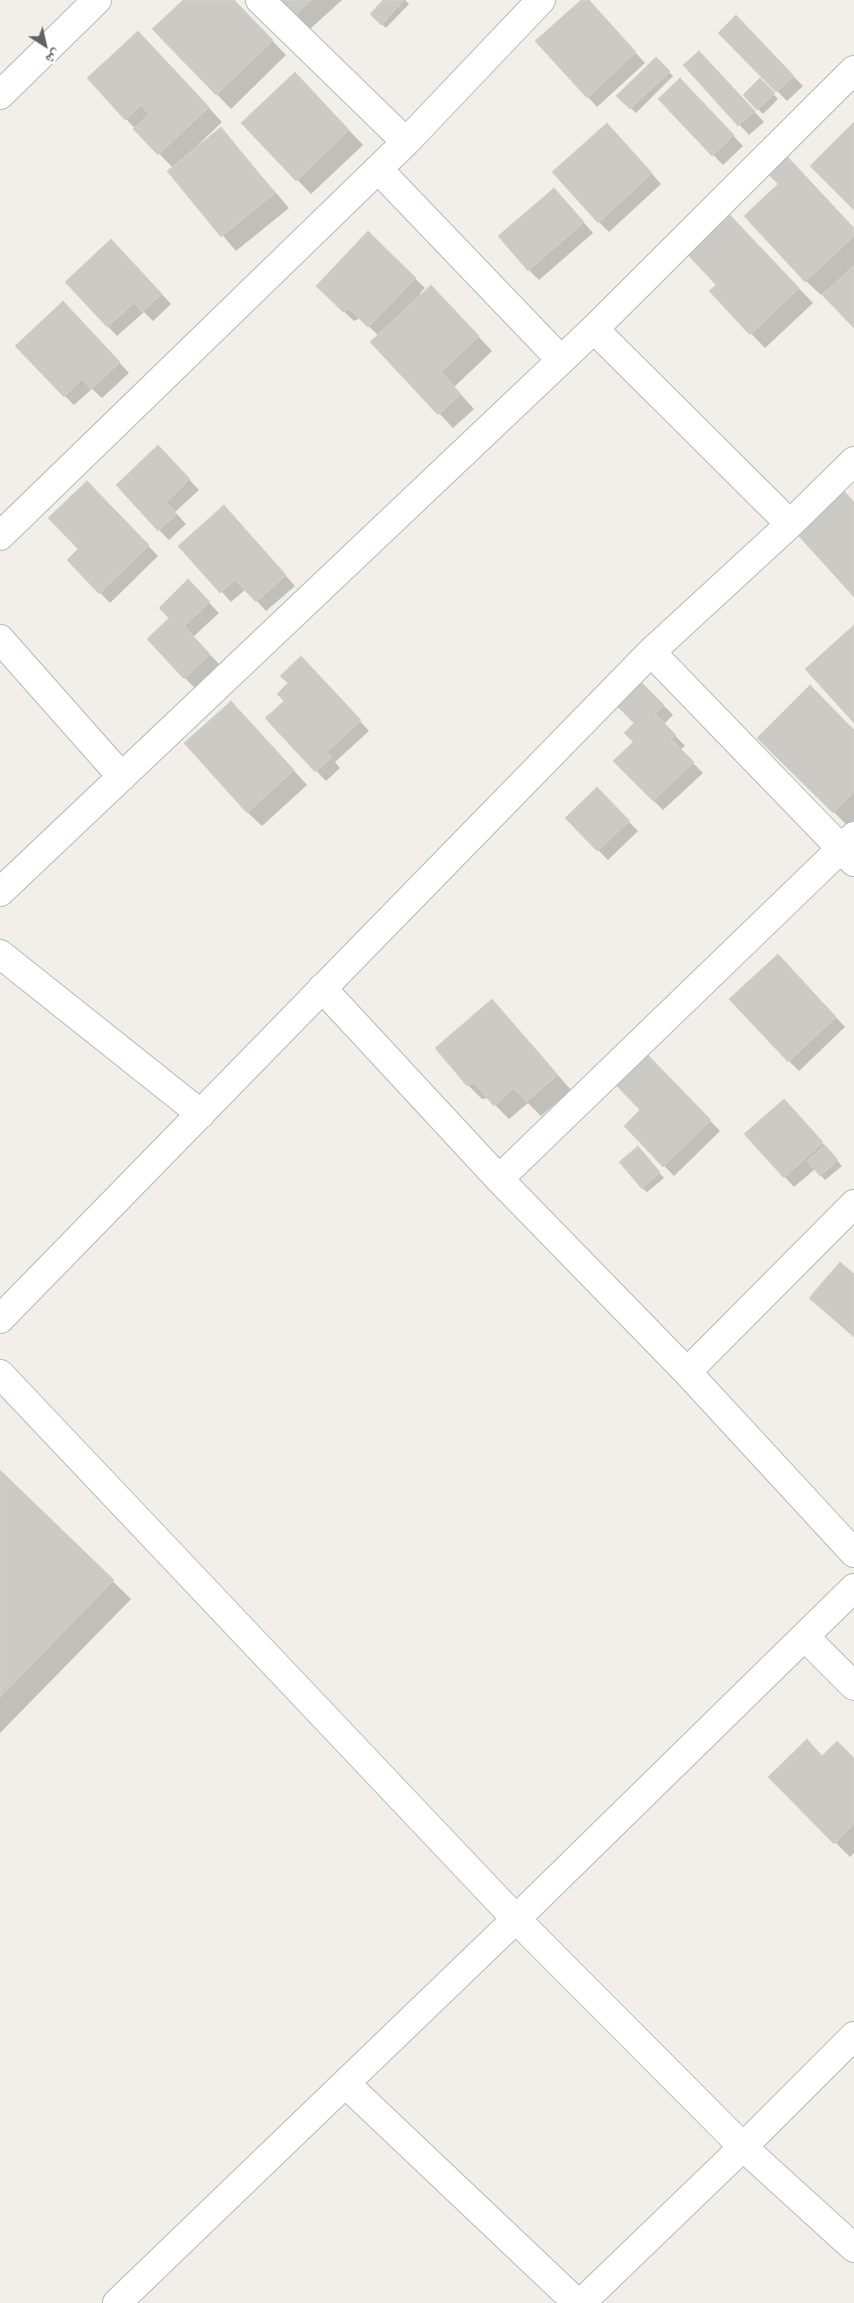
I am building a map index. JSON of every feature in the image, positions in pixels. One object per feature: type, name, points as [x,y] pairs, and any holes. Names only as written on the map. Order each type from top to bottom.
[{"type":"street","points":[[0,95],[97,0]]},
{"type":"street","points":[[260,0],[406,142]]},
{"type":"street","points":[[0,536],[406,142],[541,0]]},
{"type":"street","points":[[0,892],[594,329],[854,70]]},
{"type":"street","points":[[378,169],[561,360]]},
{"type":"street","points":[[594,329],[790,524]]},
{"type":"street","points":[[0,1320],[652,652],[790,524],[854,461]]},
{"type":"street","points":[[0,639],[122,777]]},
{"type":"street","points":[[499,1179],[850,849],[652,652]]},
{"type":"street","points":[[0,954],[201,1114]]},
{"type":"street","points":[[322,988],[499,1179],[687,1372],[854,1553]]},
{"type":"street","points":[[687,1372],[854,1204]]},
{"type":"street","points":[[0,1374],[516,1919],[743,2147],[854,2248]]},
{"type":"street","points":[[117,2303],[346,2084],[854,1588]]},
{"type":"street","points":[[804,1637],[854,1686]]},
{"type":"street","points":[[581,2303],[743,2147],[854,2036]]},
{"type":"street","points":[[346,2084],[577,2303]]},
{"type":"building","points":[[183,0],[234,0],[273,40],[216,95],[152,29]]},
{"type":"building","points":[[281,0],[312,0],[295,15]]},
{"type":"building","points":[[383,0],[404,0],[381,25],[370,14]]},
{"type":"building","points":[[581,0],[589,0],[636,52],[587,98],[535,41]]},
{"type":"building","points":[[736,15],[794,76],[776,92],[718,33]]},
{"type":"building","points":[[138,31],[209,107],[158,155],[133,129],[149,114],[141,105],[125,120],[87,78]]},
{"type":"building","points":[[699,51],[755,111],[738,126],[683,65]]},
{"type":"building","points":[[656,57],[670,71],[630,109],[616,96]]},
{"type":"building","points":[[295,72],[349,130],[296,181],[241,123]]},
{"type":"building","points":[[680,78],[734,135],[712,156],[658,99]]},
{"type":"building","points":[[760,78],[775,93],[757,110],[743,95]]},
{"type":"building","points":[[854,122],[854,210],[810,166]]},
{"type":"building","points":[[607,123],[652,173],[598,223],[552,172]]},
{"type":"building","points":[[221,127],[275,193],[221,237],[167,171]]},
{"type":"building","points":[[785,154],[854,228],[854,236],[805,282],[744,216],[778,184],[766,172]]},
{"type":"building","points":[[554,188],[584,222],[528,271],[498,236]]},
{"type":"building","points":[[730,215],[799,288],[750,335],[709,291],[716,285],[688,255]]},
{"type":"building","points":[[368,231],[416,278],[368,327],[349,309],[343,312],[316,286]]},
{"type":"building","points":[[111,239],[162,294],[142,312],[134,303],[107,327],[65,282]]},
{"type":"building","points":[[854,265],[854,328],[822,295]]},
{"type":"building","points":[[431,285],[479,336],[441,372],[461,394],[438,415],[370,342]]},
{"type":"building","points":[[63,301],[120,362],[91,389],[82,379],[64,397],[15,346]]},
{"type":"building","points":[[158,445],[190,479],[166,502],[177,514],[158,531],[116,485]]},
{"type":"building","points":[[87,481],[149,545],[99,594],[67,560],[78,549],[48,518]]},
{"type":"building","points":[[843,490],[854,502],[854,597],[796,533]]},
{"type":"building","points":[[224,505],[286,575],[256,602],[235,580],[220,593],[178,546]]},
{"type":"building","points":[[188,579],[210,602],[184,626],[210,654],[184,679],[147,639],[169,618],[159,608]]},
{"type":"building","points":[[854,625],[854,723],[805,669]]},
{"type":"building","points":[[301,656],[361,720],[327,752],[332,757],[315,772],[265,718],[284,701],[277,694],[288,683],[280,676]]},
{"type":"building","points":[[641,682],[664,705],[655,714],[676,735],[671,739],[694,762],[653,801],[613,761],[633,742],[624,733],[634,723],[616,705]]},
{"type":"building","points":[[810,685],[854,730],[854,792],[833,813],[757,738]]},
{"type":"building","points":[[231,701],[294,770],[247,813],[184,743]]},
{"type":"building","points":[[597,787],[630,821],[597,851],[565,818]]},
{"type":"building","points":[[778,954],[836,1017],[788,1062],[729,999]]},
{"type":"building","points":[[492,999],[558,1075],[526,1102],[514,1088],[494,1106],[474,1083],[467,1086],[435,1048]]},
{"type":"building","points":[[644,1051],[711,1120],[663,1167],[624,1126],[640,1110],[613,1082]]},
{"type":"building","points":[[784,1099],[823,1142],[784,1178],[744,1134]]},
{"type":"building","points":[[825,1145],[838,1160],[820,1176],[807,1161]]},
{"type":"building","points":[[638,1146],[660,1172],[642,1189],[619,1162]]},
{"type":"building","points":[[840,1262],[854,1274],[854,1337],[809,1298]]},
{"type":"building","points":[[0,1470],[114,1580],[0,1697]]},
{"type":"building","points":[[807,1739],[822,1756],[837,1741],[854,1758],[854,1824],[834,1844],[768,1777]]}]
